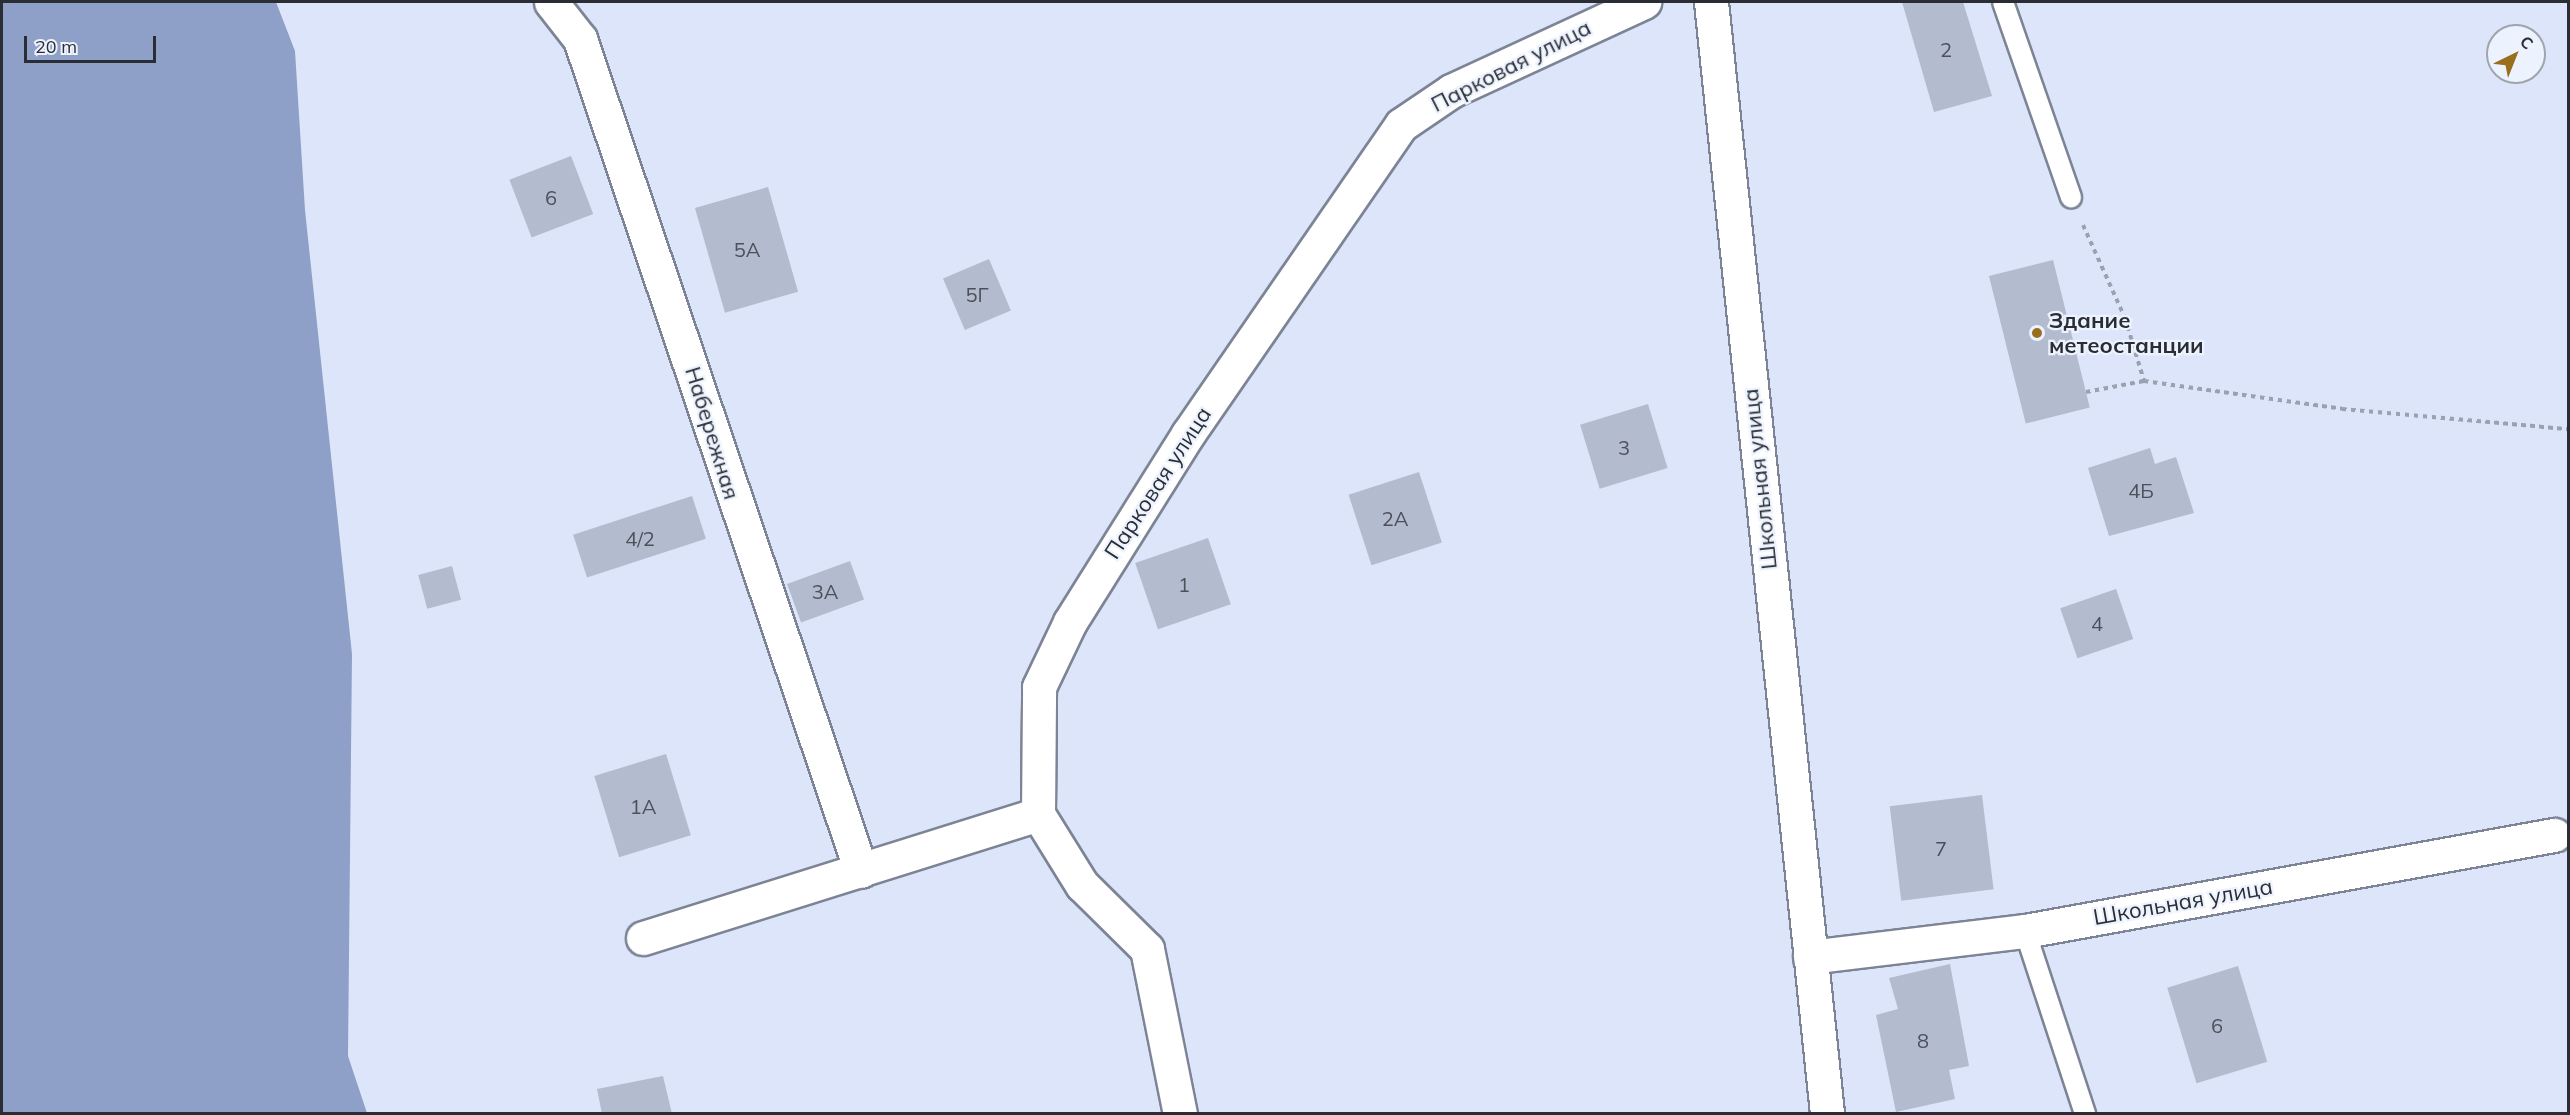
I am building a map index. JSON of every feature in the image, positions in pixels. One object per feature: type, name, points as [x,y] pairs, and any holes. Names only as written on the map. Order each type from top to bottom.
[{"type":"street","name":"Набережная","points":[[551,2],[580,39],[861,871]]},
{"type":"street","name":"Парковая улица","points":[[1038,814],[1039,687],[1070,621],[1188,434],[1401,125],[1451,91],[1644,2]]},
{"type":"street","name":"Школьная улица","points":[[1711,2],[1827,1113]]},
{"type":"street","points":[[643,938],[1038,814],[1082,885],[1147,949],[1180,1113]]},
{"type":"street","name":"Школьная улица","points":[[1810,957],[2025,931],[2554,835]]},
{"type":"lane","points":[[2003,2],[2071,197]]},
{"type":"lane","points":[[2025,931],[2085,1113]]},
{"type":"path","points":[[2071,197],[2125,318],[2144,381]]},
{"type":"path","points":[[2086,392],[2144,381],[2342,409],[2568,429]]},
{"type":"water","points":[[2,2],[276,2],[295,51],[305,210],[352,654],[348,1056],[367,1113],[2,1113]]},
{"type":"building","points":[[1902,2],[1963,2],[1992,96],[1934,112]]},
{"type":"building","points":[[571,156],[593,214],[532,238],[509,180]]},
{"type":"building","points":[[768,187],[798,292],[725,313],[695,208]]},
{"type":"building","points":[[989,259],[1011,311],[965,330],[943,279]]},
{"type":"building","name":"Здание метеостанции","points":[[2053,260],[2090,407],[2026,423],[1989,276]]},
{"type":"building","points":[[1648,404],[1668,468],[1600,489],[1580,425]]},
{"type":"building","points":[[2150,448],[2155,464],[2176,457],[2194,513],[2109,536],[2088,468]]},
{"type":"building","points":[[1419,472],[1442,542],[1371,565],[1349,495]]},
{"type":"building","points":[[692,496],[706,539],[587,577],[573,535]]},
{"type":"building","points":[[1208,538],[1231,604],[1158,629],[1135,563]]},
{"type":"building","points":[[850,561],[864,600],[801,622],[787,584]]},
{"type":"building","points":[[452,566],[461,600],[427,609],[418,575]]},
{"type":"building","points":[[2116,589],[2133,639],[2077,658],[2060,608]]},
{"type":"building","points":[[666,754],[691,835],[619,857],[594,776]]},
{"type":"building","points":[[1982,795],[1994,889],[1901,901],[1890,806]]},
{"type":"building","points":[[1950,964],[1969,1066],[1949,1070],[1955,1099],[1896,1112],[1876,1015],[1898,1009],[1889,978]]},
{"type":"building","points":[[2238,966],[2267,1062],[2196,1083],[2167,988]]},
{"type":"building","points":[[663,1076],[672,1114],[602,1114],[597,1089]]},
{"type":"place","name":"Здание метеостанции","points":[[2037,333]]}]
